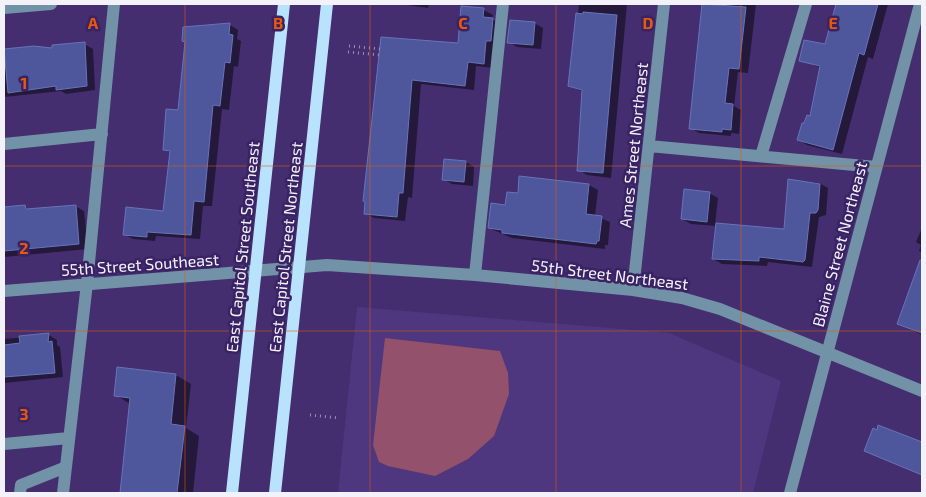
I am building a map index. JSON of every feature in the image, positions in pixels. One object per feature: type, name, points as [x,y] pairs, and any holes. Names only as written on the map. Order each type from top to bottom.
[{"type":"main road","name":"East Capitol Street Southeast","points":[[232,493],[284,4]]},
{"type":"main road","name":"East Capitol Street Northeast","points":[[275,493],[327,4]]},
{"type":"street","points":[[4,8],[51,4]]},
{"type":"street","points":[[63,493],[87,283],[114,4]]},
{"type":"street","points":[[475,275],[503,4]]},
{"type":"street","name":"Ames Street Northeast","points":[[633,290],[664,4]]},
{"type":"street","points":[[761,156],[806,4]]},
{"type":"street","name":"Blaine Street Northeast","points":[[790,493],[876,167],[917,38],[920,4]]},
{"type":"street","points":[[4,144],[102,134]]},
{"type":"street","points":[[649,146],[876,167]]},
{"type":"street","name":"55th Street Northeast","points":[[278,268],[327,264],[475,275],[633,290],[682,298],[720,309],[922,391]]},
{"type":"street","name":"55th Street Southeast","points":[[4,291],[278,268]]},
{"type":"street","points":[[4,444],[69,438]]},
{"type":"street","points":[[20,493],[21,485],[66,466]]},
{"type":"path","points":[[349,46],[381,49]]},
{"type":"path","points":[[348,52],[380,55]]},
{"type":"path","points":[[310,415],[339,418]]},
{"type":"shaded area","points":[[357,307],[669,333],[781,381],[753,493],[338,493]]},
{"type":"shaded area","points":[[385,338],[500,351],[508,373],[509,394],[494,436],[468,459],[435,476],[388,466],[379,462],[373,445]]},
{"type":"building","points":[[702,4],[746,7],[739,69],[729,68],[725,103],[733,104],[731,130],[722,129],[722,132],[689,129]]},
{"type":"building","points":[[836,4],[878,4],[864,55],[859,53],[833,150],[797,140],[802,123],[804,123],[807,115],[810,116],[820,66],[799,61],[804,40],[825,44]]},
{"type":"building","points":[[461,6],[484,8],[483,17],[493,18],[491,41],[486,41],[484,64],[468,62],[465,86],[412,80],[403,193],[399,193],[397,217],[364,214],[365,202],[363,201],[381,37],[458,43]]},
{"type":"building","points":[[583,12],[617,15],[603,173],[577,171],[582,90],[568,86],[576,13],[583,14]]},
{"type":"building","points":[[510,20],[535,22],[533,45],[507,43]]},
{"type":"building","points":[[230,23],[229,34],[233,35],[230,63],[225,62],[220,106],[213,105],[204,202],[194,201],[191,235],[147,232],[147,237],[123,235],[126,207],[163,211],[170,151],[163,150],[166,109],[178,110],[185,42],[182,41],[183,27]]},
{"type":"building","points":[[85,42],[87,86],[56,90],[56,86],[8,93],[4,49],[34,46],[52,48],[52,45]]},
{"type":"building","points":[[444,159],[466,161],[464,182],[442,180]]},
{"type":"building","points":[[519,176],[589,184],[586,214],[602,216],[599,241],[596,244],[502,233],[502,230],[488,228],[491,203],[505,205],[507,192],[518,193]]},
{"type":"building","points":[[788,179],[820,184],[818,210],[816,213],[810,213],[805,260],[803,262],[759,257],[759,261],[712,259],[716,223],[784,229]]},
{"type":"building","points":[[684,189],[710,192],[707,222],[681,219]]},
{"type":"building","points":[[25,205],[26,209],[76,205],[79,244],[4,251],[4,207]]},
{"type":"building","points":[[920,260],[922,261],[922,333],[897,324]]},
{"type":"building","points":[[49,333],[48,342],[52,341],[55,373],[4,377],[4,345],[20,343],[19,336]]},
{"type":"building","points":[[117,367],[176,374],[171,424],[185,426],[177,493],[120,493],[130,398],[114,396]]},
{"type":"building","points":[[878,425],[922,442],[922,475],[864,451],[873,428],[877,430]]}]
